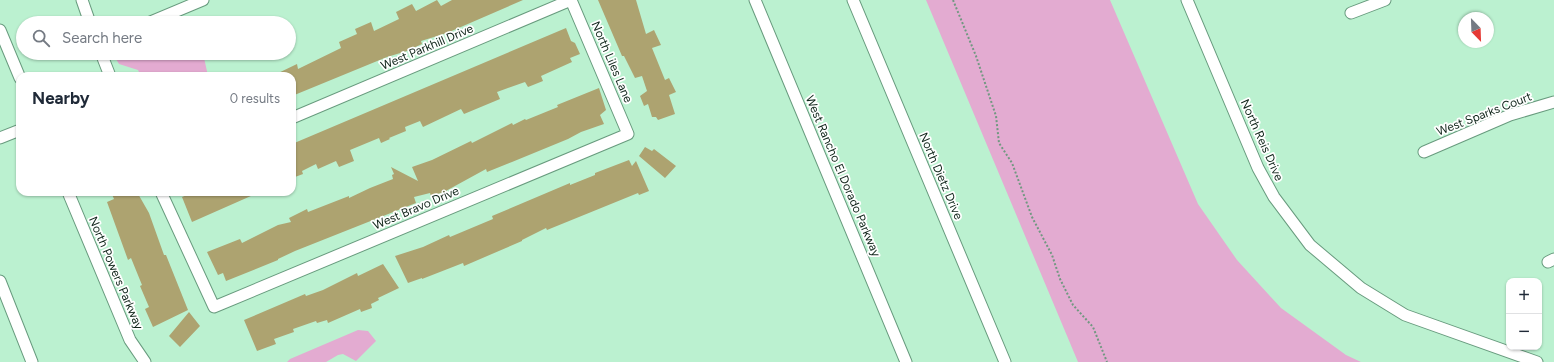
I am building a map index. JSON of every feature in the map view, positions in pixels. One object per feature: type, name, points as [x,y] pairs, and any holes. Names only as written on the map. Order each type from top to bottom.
[{"type":"street","points":[[82,0],[88,16]]},
{"type":"street","points":[[165,16],[204,0]]},
{"type":"street","name":"West Parkhill Drive","points":[[296,116],[571,0]]},
{"type":"street","name":"North Liles Lane","points":[[571,0],[628,134]]},
{"type":"street","name":"West Rancho El Dorado Parkway","points":[[755,0],[906,362]]},
{"type":"street","name":"North Dietz Drive","points":[[853,0],[1005,362]]},
{"type":"street","name":"North Reis Drive","points":[[1187,0],[1258,168],[1274,197],[1310,245],[1361,288],[1405,315],[1537,362]]},
{"type":"street","points":[[1351,13],[1384,0]]},
{"type":"street","points":[[0,30],[18,72]]},
{"type":"street","points":[[104,60],[108,72]]},
{"type":"street","name":"West Sparks Court","points":[[1424,152],[1510,115],[1554,102]]},
{"type":"street","points":[[0,138],[16,132]]},
{"type":"street","name":"West Bravo Drive","points":[[163,196],[214,307],[628,134]]},
{"type":"street","name":"North Powers Parkway","points":[[70,196],[130,340],[145,362]]},
{"type":"street","points":[[0,281],[32,362]]},
{"type":"path","points":[[953,0],[976,56],[996,116],[999,143],[1012,163],[1032,217],[1052,255],[1060,279],[1073,305],[1093,327],[1107,362]]},
{"type":"shaded area","points":[[926,0],[1110,0],[1198,204],[1237,260],[1281,308],[1346,355],[1361,362],[1078,362]]},
{"type":"shaded area","points":[[117,60],[205,60],[207,72],[139,72],[138,70],[119,64]]},
{"type":"shaded area","points":[[358,330],[368,331],[376,341],[356,361],[343,354],[338,355],[326,362],[287,362],[290,359]]},
{"type":"building","points":[[437,0],[441,6],[452,0],[523,0],[447,33],[421,41],[422,44],[407,51],[387,57],[296,94],[296,72],[280,72],[297,64],[298,69],[341,48],[339,42],[357,34],[355,29],[371,22],[374,31],[399,19],[396,12],[412,4],[416,11]]},
{"type":"building","points":[[598,0],[636,0],[646,34],[654,30],[661,45],[652,48],[665,80],[669,78],[676,92],[669,95],[675,114],[658,120],[656,117],[652,117],[648,104],[644,106],[640,96],[647,91],[642,76],[635,78],[624,56],[622,56]]},
{"type":"building","points":[[566,28],[571,41],[575,43],[580,54],[570,58],[572,62],[541,76],[543,81],[528,87],[525,82],[497,92],[500,99],[464,114],[461,109],[423,127],[420,121],[405,127],[406,131],[381,143],[379,138],[350,150],[354,161],[339,167],[336,161],[318,169],[316,164],[302,171],[303,174],[296,177],[296,142]]},
{"type":"building","points":[[599,88],[606,110],[600,115],[604,124],[581,132],[568,139],[487,172],[486,169],[444,192],[431,196],[430,193],[414,197],[416,203],[295,251],[278,260],[226,281],[223,273],[218,275],[207,252],[240,239],[242,243],[278,225],[291,222],[289,218],[307,209],[308,212],[349,196],[349,198],[393,179],[392,175],[394,174],[391,167],[418,181],[412,167],[432,160],[471,141],[472,143],[512,123],[513,125],[525,119],[526,120],[558,107],[557,105]]},
{"type":"building","points":[[645,147],[652,151],[654,149],[676,166],[665,178],[639,156]]},
{"type":"building","points":[[629,160],[632,166],[636,161],[649,191],[639,195],[638,193],[547,230],[546,228],[522,241],[464,266],[463,263],[408,283],[395,256],[423,247],[449,235],[450,237],[493,219],[492,216]]},
{"type":"building","points":[[113,196],[139,196],[149,213],[164,255],[166,255],[188,310],[153,327],[145,309],[149,307],[140,286],[142,285],[131,258],[128,260],[107,202],[114,199]]},
{"type":"building","points":[[184,196],[251,196],[192,222],[182,197]]},
{"type":"building","points":[[383,264],[399,288],[378,298],[379,300],[371,304],[372,308],[361,312],[360,309],[328,323],[327,320],[317,323],[316,321],[293,329],[294,332],[274,339],[276,344],[257,351],[244,320],[305,294],[306,296],[323,290],[357,273],[358,276]]},
{"type":"building","points":[[189,312],[200,326],[180,347],[169,336]]}]
